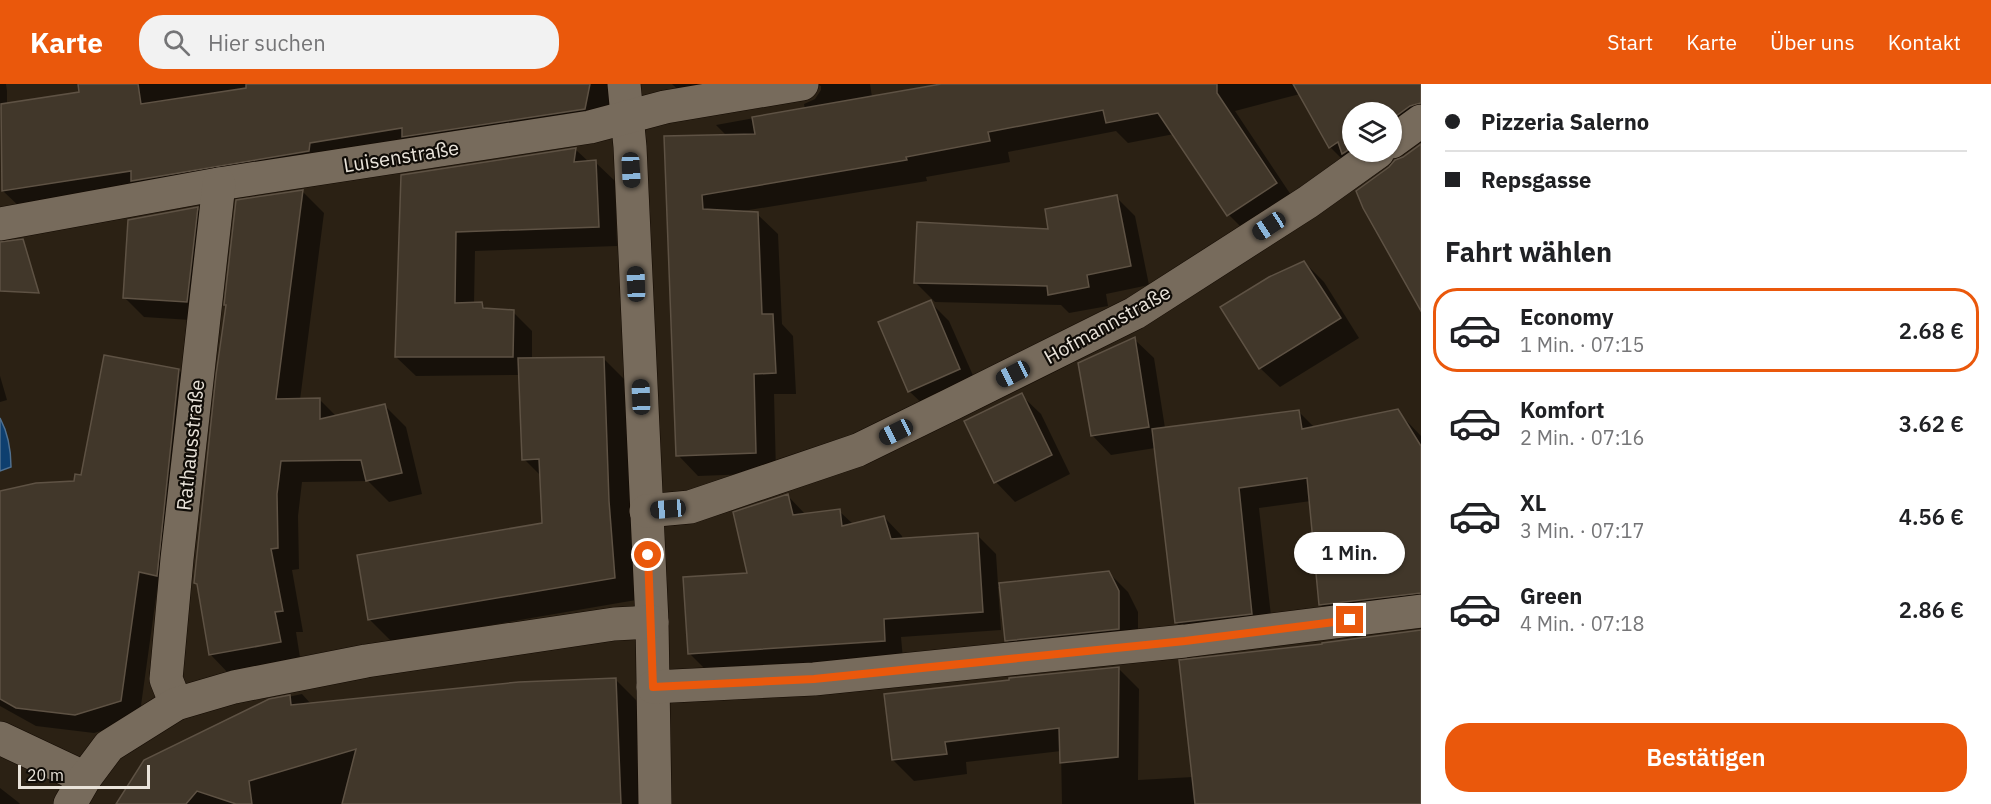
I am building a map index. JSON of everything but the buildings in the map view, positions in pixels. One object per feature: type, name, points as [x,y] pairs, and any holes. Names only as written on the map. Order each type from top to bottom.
[{"type":"street","points":[[624,84],[630,147],[652,622],[655,804]]},
{"type":"street","name":"Luisenstraße","points":[[0,224],[219,184],[590,127],[665,107],[802,84]]},
{"type":"street","points":[[1402,135],[1421,121]]},
{"type":"street","name":"Hofmannstraße","points":[[646,511],[690,507],[858,450],[942,410],[1135,313],[1308,202],[1364,162]]},
{"type":"street","name":"Rathausstraße","points":[[176,704],[166,679],[177,559],[219,184]]},
{"type":"street","points":[[653,687],[849,675],[1185,641],[1421,611]]},
{"type":"street","points":[[0,738],[77,791],[109,746],[176,704],[234,687],[366,661],[614,624],[652,622]]},
{"type":"water","points":[[0,418],[8,442],[11,467],[0,471]]},
{"type":"route","points":[[648,555],[653,687],[814,679],[1185,641],[1350,620]]}]
